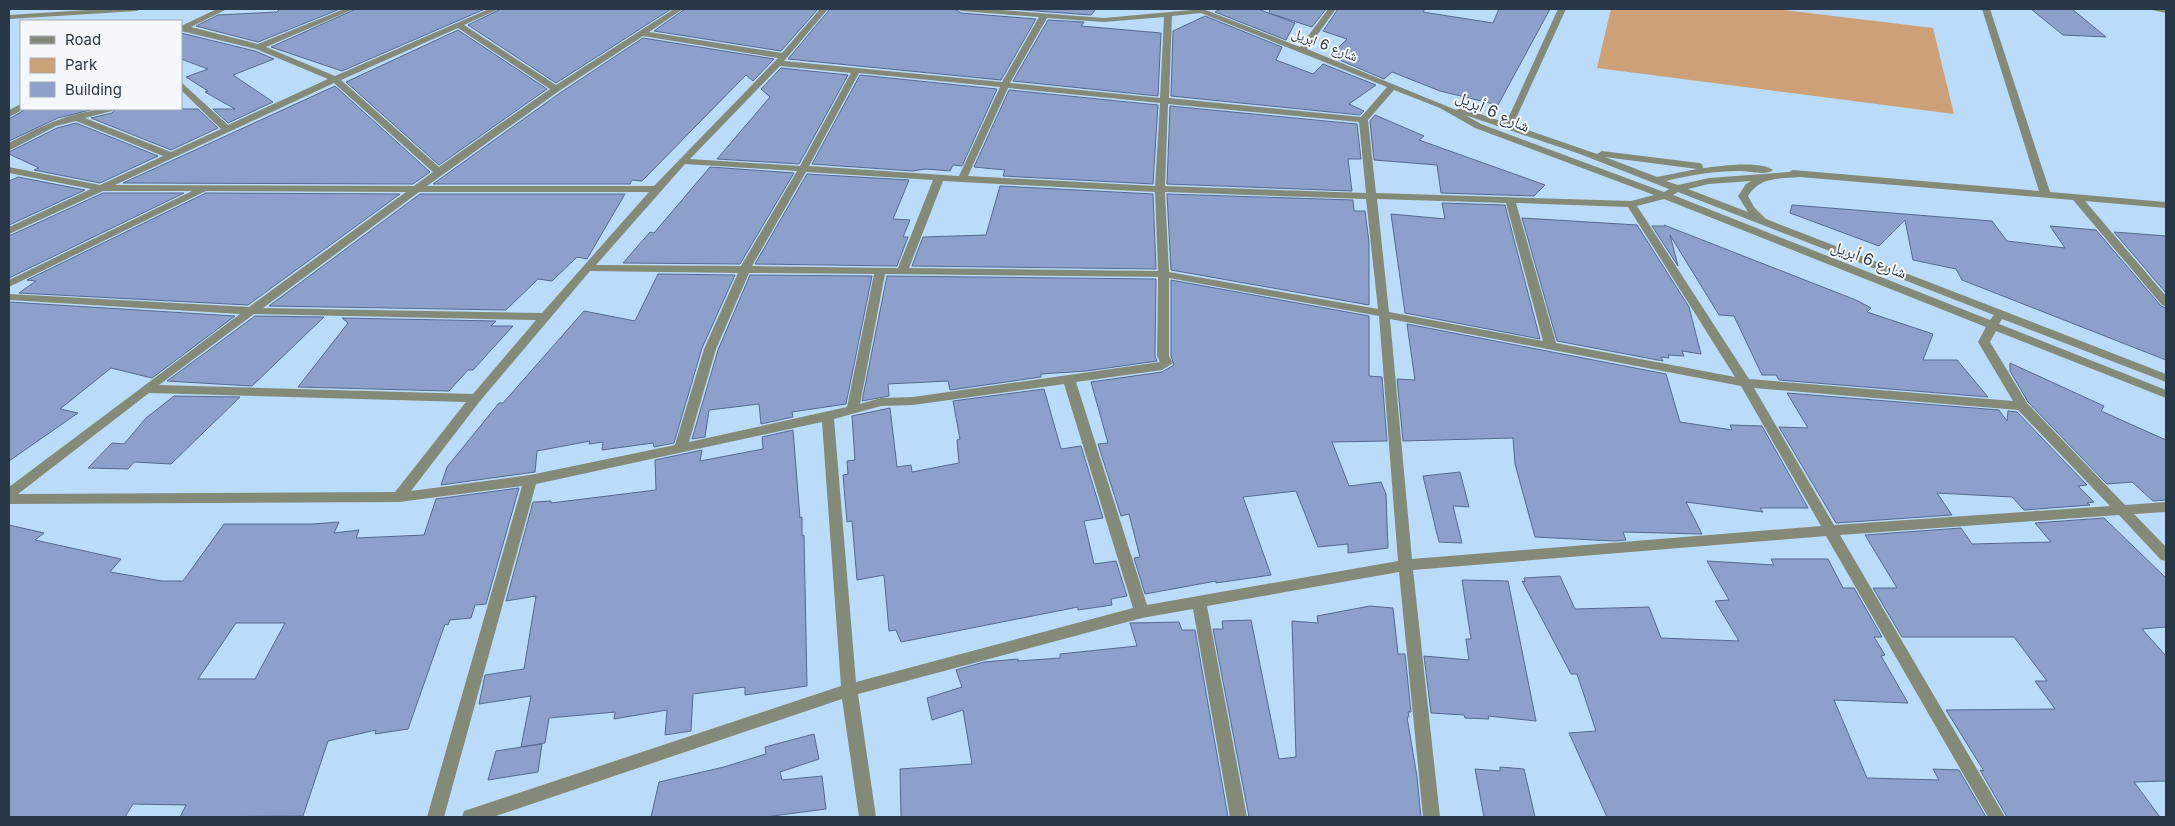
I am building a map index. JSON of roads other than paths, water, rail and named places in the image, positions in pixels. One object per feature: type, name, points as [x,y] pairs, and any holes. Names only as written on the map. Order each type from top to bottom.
[{"type":"street","points":[[9,17],[136,9]]},
{"type":"street","points":[[183,28],[223,9]]},
{"type":"street","points":[[259,47],[350,9]]},
{"type":"street","points":[[9,231],[335,79],[495,9]]},
{"type":"street","points":[[9,494],[146,389],[254,311],[439,172],[556,90],[679,9]]},
{"type":"street","points":[[399,497],[476,398],[587,268],[682,161],[780,60],[824,9]]},
{"type":"street","points":[[961,9],[1104,20],[1168,15],[1199,10]]},
{"type":"street","points":[[1302,50],[1332,9]]},
{"type":"street","points":[[1509,125],[1562,9]]},
{"type":"street","points":[[1986,9],[2046,196]]},
{"type":"street","points":[[2151,9],[2165,10]]},
{"type":"street","name":"شارع 6 ابريل","points":[[1199,10],[1443,106]]},
{"type":"street","points":[[9,499],[399,497],[435,494],[530,480],[828,417],[853,408],[881,402],[913,401],[1069,380],[1167,364],[1163,356],[1164,274],[1160,189],[1168,15]]},
{"type":"street","points":[[9,21],[19,16]]},
{"type":"street","points":[[962,179],[1005,85],[1044,16]]},
{"type":"street","points":[[458,26],[556,90]]},
{"type":"street","points":[[183,28],[259,47],[335,79],[439,172]]},
{"type":"street","points":[[640,33],[780,60],[856,71],[1164,99],[1362,120]]},
{"type":"street","points":[[680,449],[710,349],[745,269],[856,71]]},
{"type":"street","points":[[182,86],[228,130]]},
{"type":"street","points":[[1392,86],[1362,120],[1384,314],[1405,565],[1432,817]]},
{"type":"street","name":"شارع 6 أبريل","points":[[1443,106],[1509,125],[1765,223],[2166,394]]},
{"type":"street","name":"شارع 6 أبريل","points":[[1443,106],[1478,126],[1996,320],[2166,378]]},
{"type":"street","points":[[9,114],[20,108]]},
{"type":"street","points":[[9,147],[53,124],[105,110]]},
{"type":"street","points":[[77,118],[172,156]]},
{"type":"street","points":[[1583,152],[1724,168],[1761,169],[2046,196],[2166,205]]},
{"type":"street","points":[[682,161],[939,178],[1160,189],[1631,204],[1665,196],[1676,189],[1708,181],[1799,174]]},
{"type":"street","points":[[1639,186],[1684,174],[1724,168]]},
{"type":"street","points":[[9,170],[101,188],[657,189]]},
{"type":"street","points":[[1765,223],[1750,209],[1742,196],[1744,190],[1749,186],[1767,176]]},
{"type":"street","points":[[902,271],[939,178]]},
{"type":"street","points":[[9,284],[207,188]]},
{"type":"street","points":[[2077,198],[2166,303]]},
{"type":"street","points":[[1510,201],[1551,347]]},
{"type":"street","points":[[1631,204],[1745,383],[1997,817]]},
{"type":"street","points":[[587,268],[1164,274],[1745,383],[2022,406]]},
{"type":"street","points":[[853,408],[880,270]]},
{"type":"street","points":[[9,297],[254,311],[546,317]]},
{"type":"street","points":[[1996,320],[1984,342],[2022,406],[2166,556]]},
{"type":"street","points":[[1069,380],[1142,612]]},
{"type":"street","points":[[146,389],[476,398]]},
{"type":"street","points":[[828,417],[849,690],[868,817]]},
{"type":"street","points":[[435,817],[530,480]]},
{"type":"street","points":[[470,817],[849,690],[1142,612],[1405,565],[1831,530],[2166,507]]},
{"type":"street","points":[[1199,602],[1239,817]]}]
